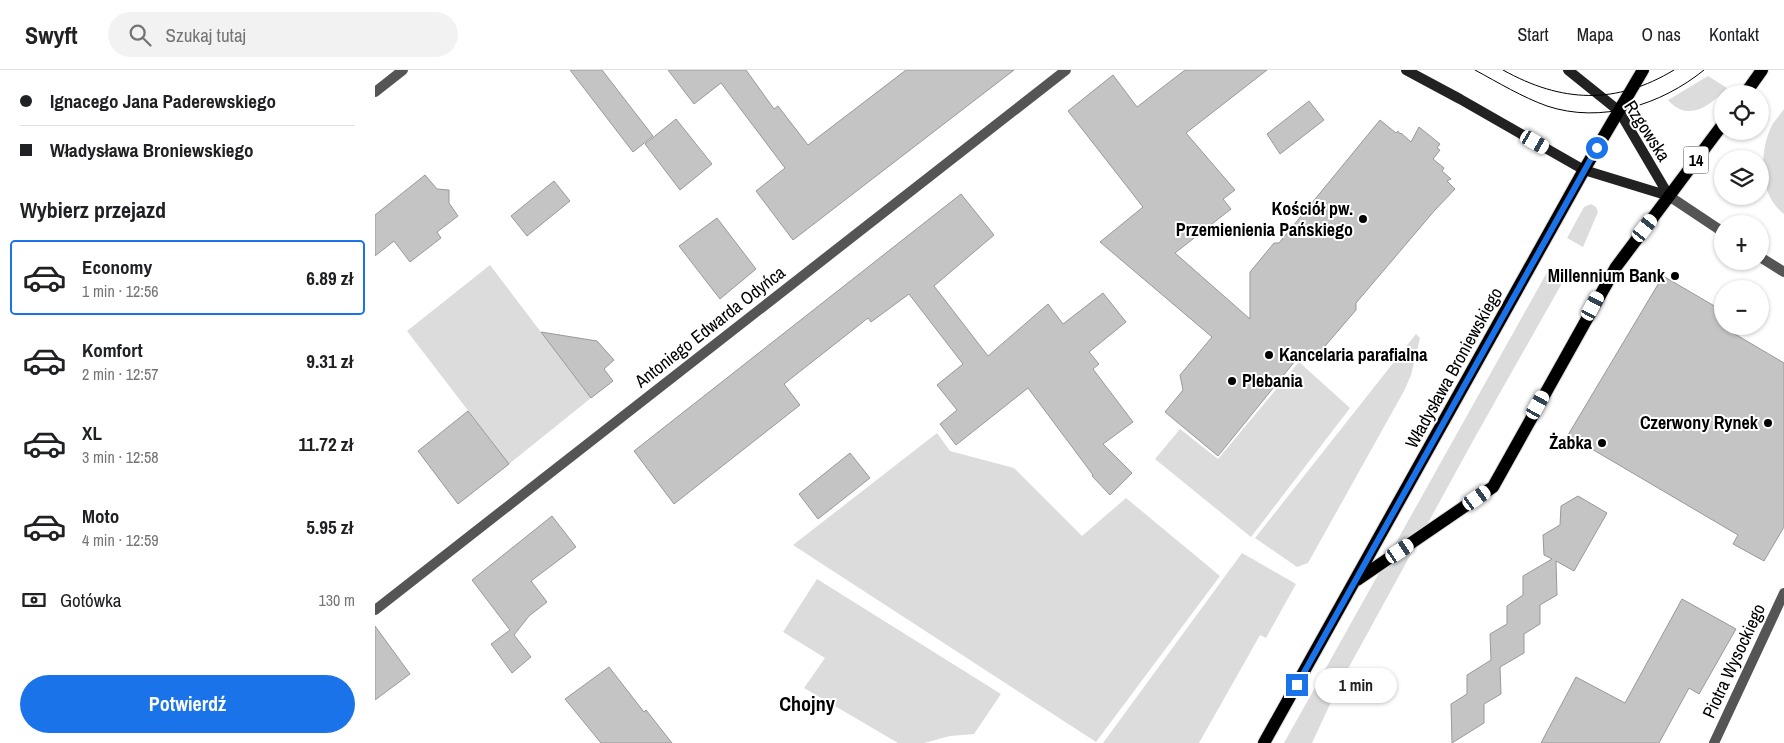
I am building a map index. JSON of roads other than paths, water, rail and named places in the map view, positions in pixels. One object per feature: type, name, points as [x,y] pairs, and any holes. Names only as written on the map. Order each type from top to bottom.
[{"type":"main road","name":"Rzgowska","points":[[1407,70],[1584,170],[1669,196]]},
{"type":"main road","name":"Rzgowska","points":[[1568,70],[1619,110],[1669,196]]},
{"type":"main road","name":"14","points":[[1584,170],[1643,70]]},
{"type":"main road","points":[[1751,85],[1762,70]]},
{"type":"main road","name":"14","points":[[1669,196],[1714,136]]},
{"type":"main road","name":"Władysława Broniewskiego","points":[[1264,743],[1584,170]]},
{"type":"main road","name":"Władysława Broniewskiego","points":[[1353,583],[1493,487],[1611,274],[1669,196]]},
{"type":"street","points":[[375,92],[403,70]]},
{"type":"street","name":"Antoniego Edwarda Odyńca","points":[[375,610],[1066,70]]},
{"type":"street","name":"Rzgowska","points":[[1669,196],[1714,226]]},
{"type":"street","points":[[1769,263],[1784,272]]},
{"type":"street","name":"Piotra Wysockiego","points":[[1713,743],[1781,607],[1784,593]]},
{"type":"tram line","points":[[1475,70],[1547,106],[1567,111],[1588,113],[1609,112],[1650,102],[1669,93],[1704,70]]},
{"type":"tram line","points":[[1503,70],[1546,89],[1589,96],[1631,89],[1674,70]]},
{"type":"place","name":"Kościół pw. Przemienienia Pańskiego","points":[[1363,219]]},
{"type":"place","name":"Millennium Bank","points":[[1675,276]]},
{"type":"place","name":"Kancelaria parafialna","points":[[1269,355]]},
{"type":"place","name":"Plebania","points":[[1232,381]]},
{"type":"place","name":"Czerwony Rynek","points":[[1768,423]]},
{"type":"place","name":"Żabka","points":[[1602,443]]},
{"type":"district","name":"Chojny","points":[[807,704]]}]
